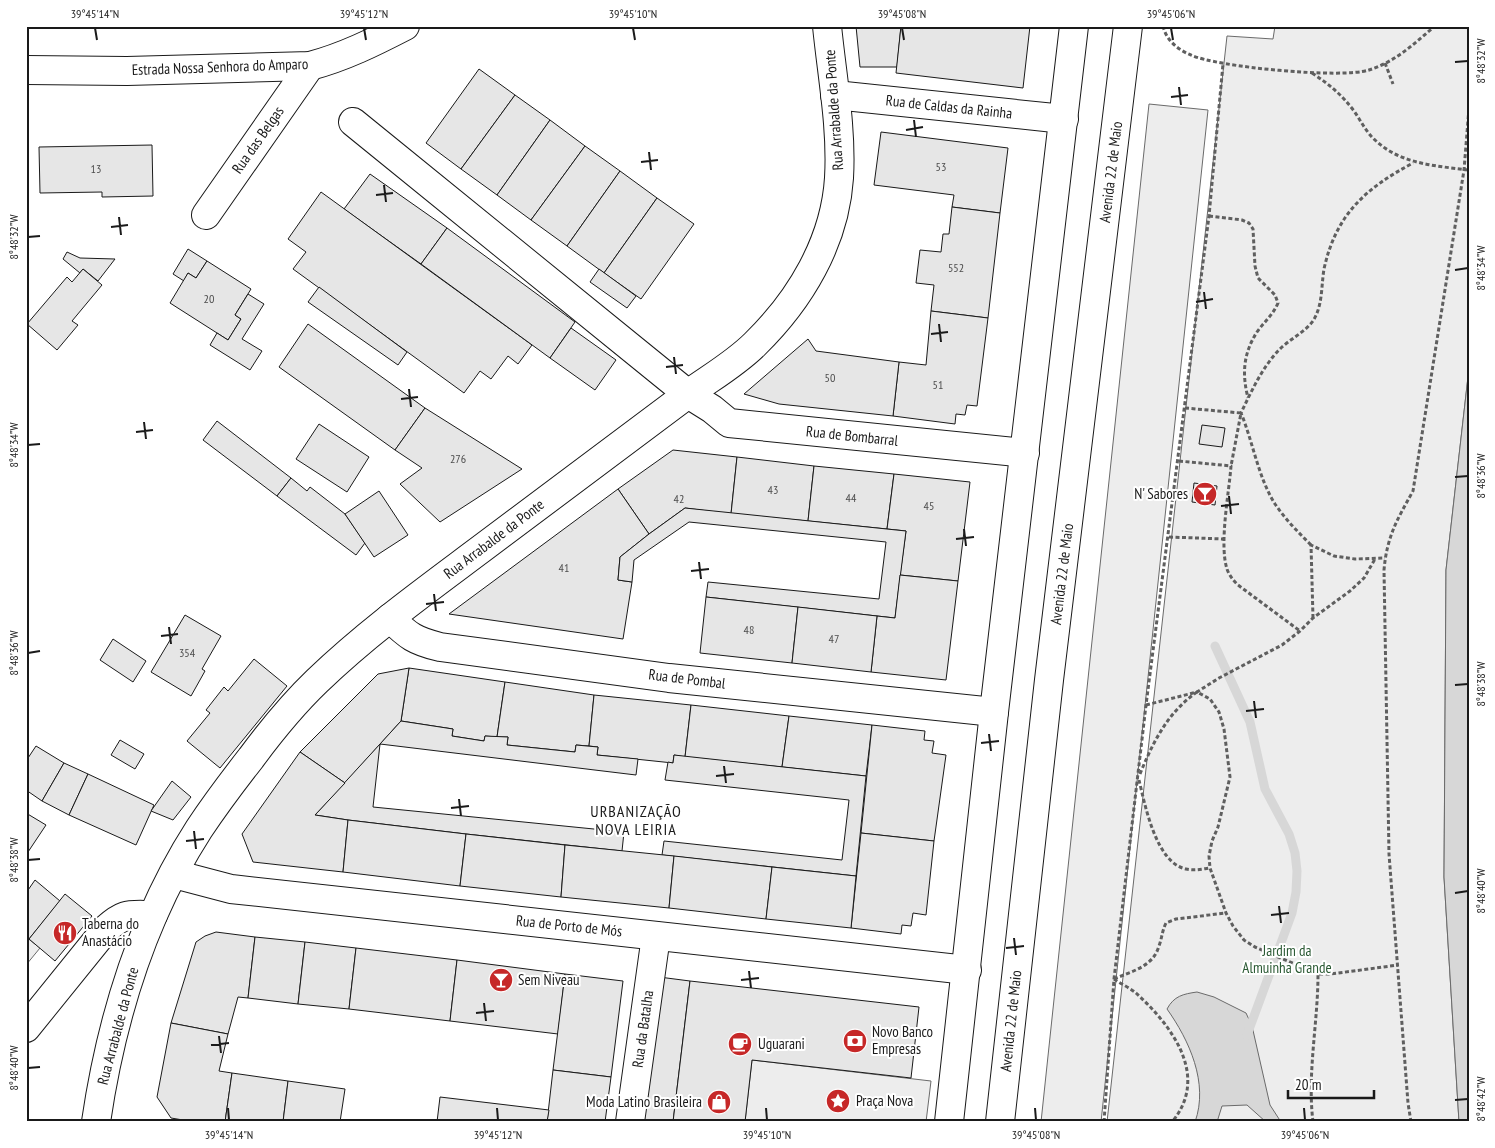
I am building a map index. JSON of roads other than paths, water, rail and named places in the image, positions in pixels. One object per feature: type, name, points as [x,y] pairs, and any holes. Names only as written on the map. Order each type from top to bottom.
[{"type":"street","name":"Estrada Nossa Senhora do Amparo","points":[[26,70],[127,71],[310,66],[334,60],[361,49],[405,26]]},
{"type":"street","name":"Rua Arrabalde da Ponte","points":[[96,1122],[110,1048],[121,1004],[153,915],[198,831],[229,786],[273,730],[317,681],[390,618],[688,394],[730,365],[754,345],[796,296],[813,268],[826,239],[835,210],[839,177],[835,95],[827,26]]},
{"type":"street","points":[[950,1122],[994,712],[1074,26]]},
{"type":"street","name":"Avenida 22 de Maio","points":[[1000,1122],[1050,670],[1128,26]]},
{"type":"street","name":"Rua das Belgas","points":[[206,215],[310,66]]},
{"type":"street","name":"Rua de Caldas da Rainha","points":[[835,95],[1064,119]]},
{"type":"street","name":"Rua de Bombarral","points":[[353,122],[688,394],[712,409],[729,424],[1025,452]]},
{"type":"street","name":"Rua de Pombal","points":[[390,618],[408,635],[424,643],[440,646],[669,678],[994,712]]},
{"type":"street","name":"Rua de Porto de Mós","points":[[174,874],[231,889],[967,970]]},
{"type":"street","points":[[26,1028],[106,929],[118,918],[130,915],[153,915]]},
{"type":"street","name":"Rua da Batalha","points":[[630,1122],[656,936]]},
{"type":"waterway","points":[[1215,646],[1250,722],[1265,789],[1289,834],[1295,853],[1297,871],[1292,913],[1247,1035]]},
{"type":"place","name":"N' Sabores","points":[[1205,494]]},
{"type":"place","name":"Taberna do Anastácio","points":[[65,933]]},
{"type":"place","name":"Sem Niveau","points":[[501,980]]},
{"type":"place","name":"Novo Banco Empresas","points":[[855,1041]]},
{"type":"place","name":"Uguarani","points":[[740,1044]]},
{"type":"place","name":"Praça Nova","points":[[838,1101]]},
{"type":"place","name":"Moda Latino Brasileira","points":[[719,1102]]},
{"type":"district","name":"URBANIZAÇÃO NOVA LEIRIA","points":[[636,820]]},
{"type":"park label","name":"Jardim da Almuinha Grande","points":[[1287,960]]}]
